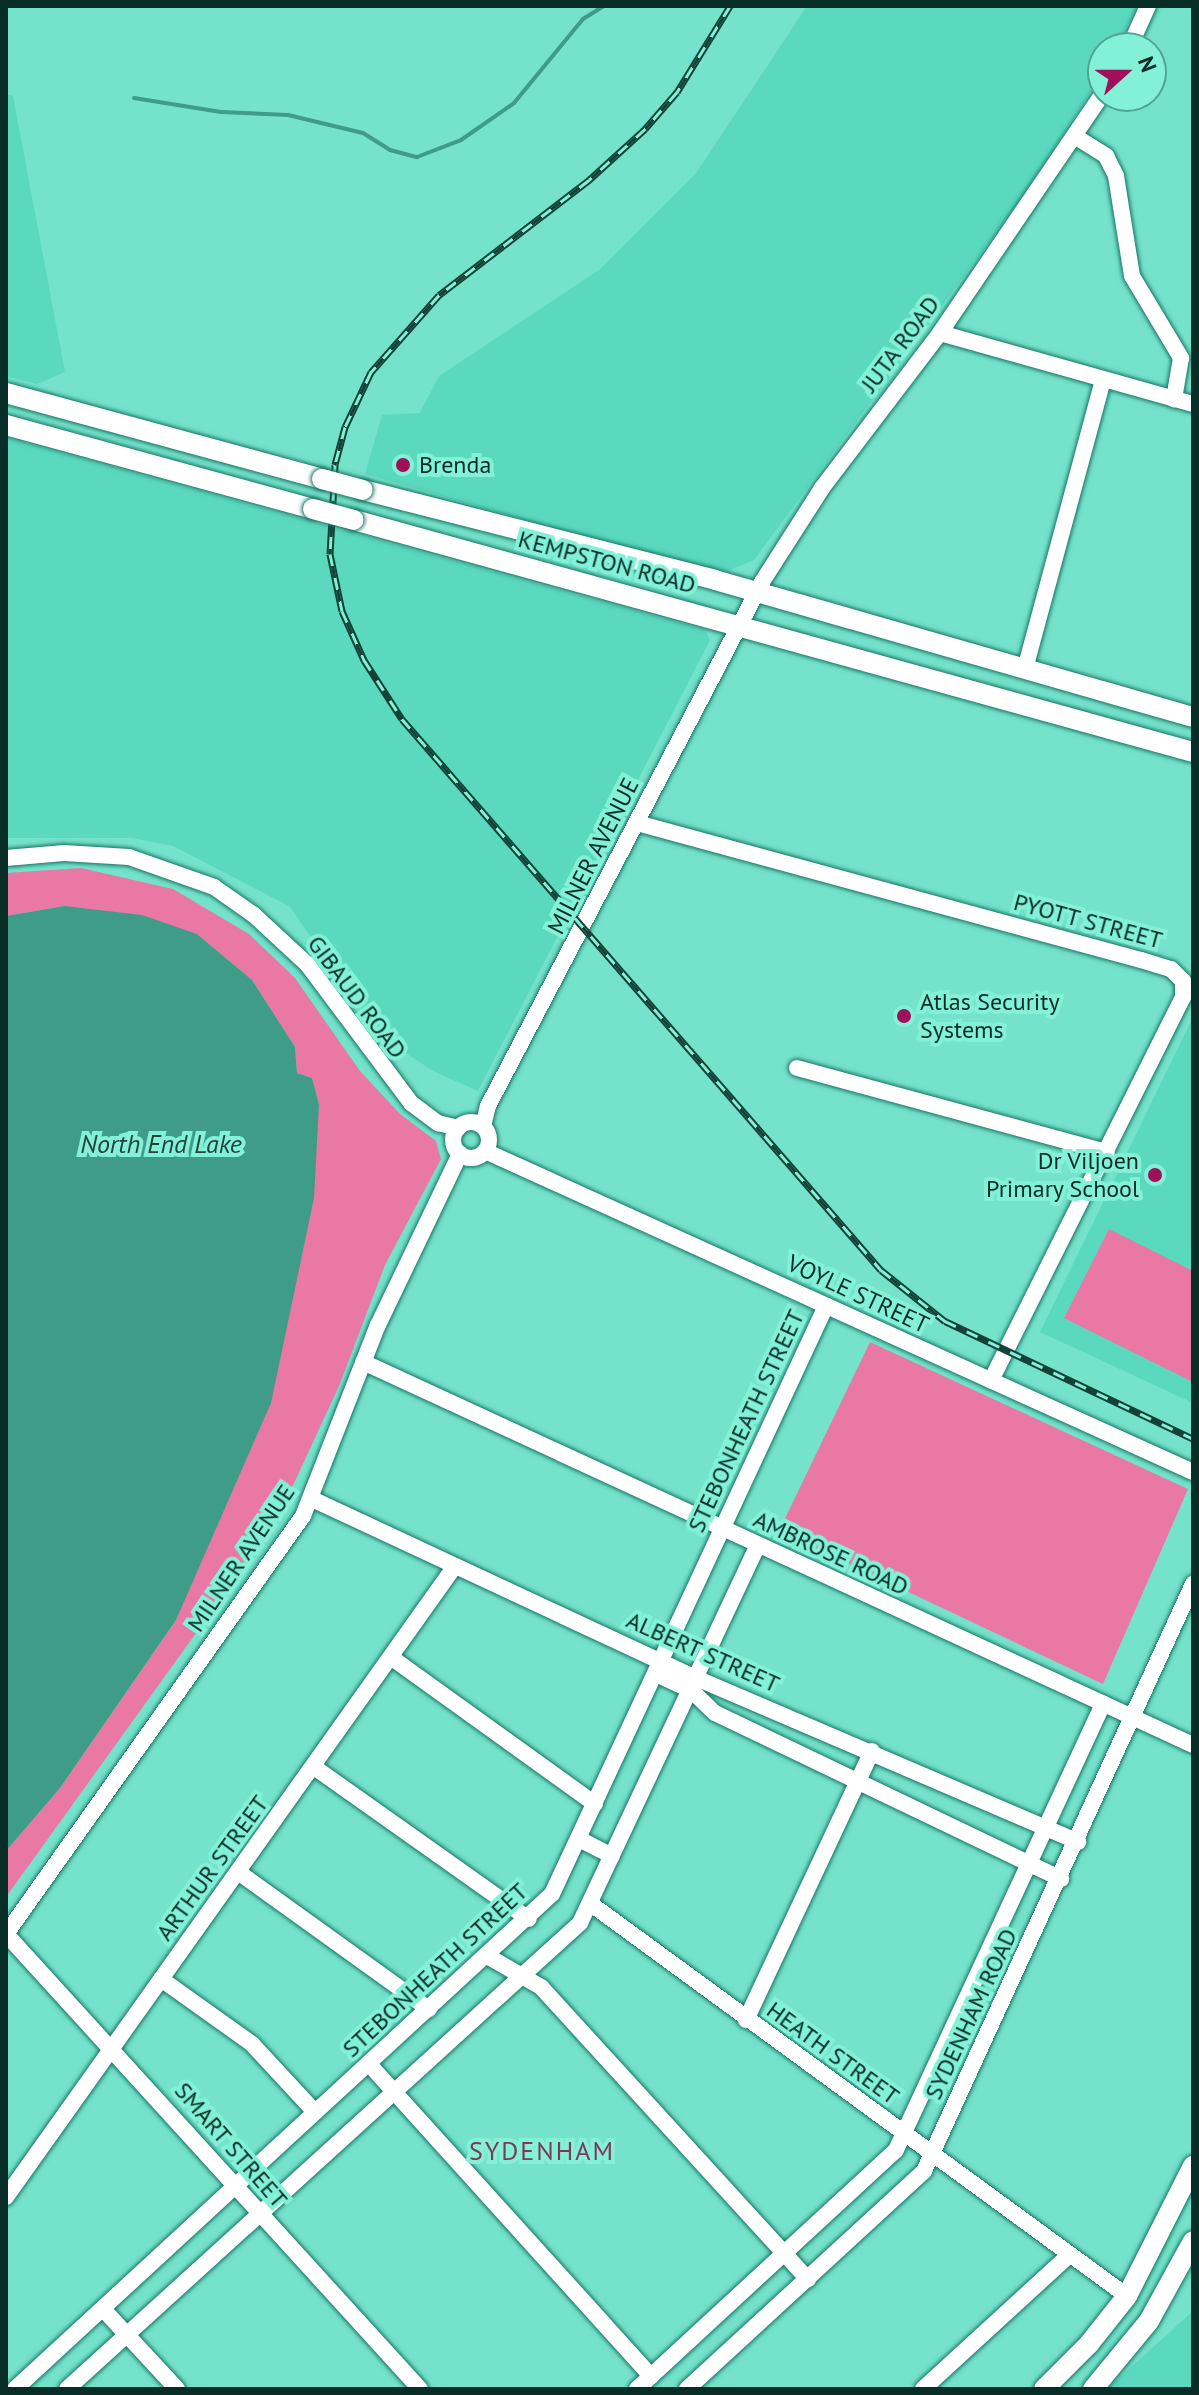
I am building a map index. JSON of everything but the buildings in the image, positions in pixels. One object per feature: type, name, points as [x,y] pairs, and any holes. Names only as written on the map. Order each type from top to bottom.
[{"type":"main road","name":"KEMPSTON ROAD","points":[[6,393],[755,593],[1193,717]]},
{"type":"main road","name":"KEMPSTON ROAD","points":[[6,425],[1193,752]]},
{"type":"main road","points":[[1044,2389],[1099,2333],[1127,2296],[1193,2166]]},
{"type":"main road","points":[[1093,2389],[1149,2321],[1193,2241]]},
{"type":"street","points":[[1136,32],[1148,6]]},
{"type":"street","name":"JUTA ROAD","points":[[738,625],[822,488],[940,333],[1091,112]]},
{"type":"street","points":[[1076,137],[1106,156],[1116,176],[1132,276],[1181,358],[1174,399]]},
{"type":"street","points":[[940,333],[1193,404]]},
{"type":"street","points":[[1025,669],[1103,379]]},
{"type":"street","name":"MILNER AVENUE","points":[[6,1934],[312,1499],[363,1362],[453,1175],[738,625]]},
{"type":"street","name":"PYOTT STREET","points":[[637,823],[1171,969],[1183,981],[1183,997],[991,1381]]},
{"type":"street","name":"GIBAUD ROAD","points":[[6,858],[64,853],[129,857],[214,887],[254,915],[307,964],[385,1074],[438,1123],[471,1140]]},
{"type":"street","points":[[797,1068],[1107,1152]]},
{"type":"street","name":"VOYLE STREET","points":[[471,1140],[826,1306],[1193,1472]]},
{"type":"street","name":"STEBONHEATH STREET","points":[[15,2389],[315,2112],[489,1957],[552,1894],[826,1306]]},
{"type":"street","name":"AMBROSE ROAD","points":[[363,1362],[1193,1745]]},
{"type":"street","name":"ALBERT STREET","points":[[312,1499],[693,1684],[872,1751],[1078,1842]]},
{"type":"street","points":[[67,2389],[580,1923],[758,1545]]},
{"type":"street","name":"ARTHUR STREET","points":[[6,2197],[455,1566]]},
{"type":"street","name":"SYDENHAM ROAD","points":[[687,2389],[916,2180],[933,2155],[1134,1717],[1187,1614],[1193,1584]]},
{"type":"street","points":[[392,1658],[595,1804]]},
{"type":"street","name":"ALBERT STREET","points":[[693,1684],[715,1713],[1061,1879]]},
{"type":"street","name":"SYDENHAM ROAD","points":[[637,2389],[885,2164],[904,2135],[1103,1704]]},
{"type":"street","points":[[746,2020],[872,1751]]},
{"type":"street","points":[[314,1767],[529,1919]]},
{"type":"street","points":[[579,1839],[612,1856]]},
{"type":"street","points":[[238,1872],[429,2009]]},
{"type":"street","name":"HEATH STREET","points":[[591,1904],[1127,2296]]},
{"type":"street","name":"SMART STREET","points":[[6,1934],[114,2048],[260,2215],[420,2389]]},
{"type":"street","points":[[489,1957],[541,1987],[808,2279]]},
{"type":"street","points":[[161,1979],[252,2044],[315,2112]]},
{"type":"street","points":[[369,2064],[651,2376]]},
{"type":"street","points":[[923,2389],[1069,2255]]},
{"type":"street","points":[[103,2309],[177,2389]]},
{"type":"shaded area","points":[[807,6],[1137,6],[1124,32],[1087,32],[1087,96],[1029,188],[754,560],[725,572],[627,549],[365,474],[382,415],[420,413],[439,376],[599,270],[697,172]]},
{"type":"shaded area","points":[[6,94],[13,96],[65,372],[37,384],[6,376]]},
{"type":"shaded area","points":[[6,438],[705,630],[710,640],[478,1091],[433,1071],[383,1038],[289,906],[173,846],[132,838],[6,838]]},
{"type":"shaded area","points":[[81,868],[173,889],[249,934],[295,978],[360,1071],[400,1114],[436,1141],[441,1159],[385,1265],[339,1386],[276,1522],[6,1897],[6,1851],[60,1788],[176,1620],[319,1104],[312,1078],[297,1073],[295,1047],[252,980],[197,934],[64,906],[6,916],[6,873]]},
{"type":"shaded area","name":"Dr Viljoen Primary School","points":[[1193,1017],[1193,1403],[1040,1332]]},
{"type":"shaded area","points":[[1109,1229],[1193,1271],[1193,1382],[1064,1318]]},
{"type":"shaded area","points":[[870,1342],[1188,1489],[1103,1684],[779,1531]]},
{"type":"shaded area","points":[[1193,2311],[1193,2389],[1107,2389]]},
{"type":"water","name":"North End Lake","points":[[64,906],[142,915],[197,934],[252,980],[295,1047],[297,1073],[312,1078],[319,1104],[314,1198],[271,1403],[176,1620],[60,1788],[6,1851],[6,916]]},
{"type":"waterway","points":[[134,98],[221,112],[288,115],[363,133],[390,150],[417,157],[461,140],[514,103],[583,19],[604,6]]},
{"type":"railway","points":[[730,6],[677,92],[645,129],[589,180],[439,295],[371,372],[345,427],[335,465],[330,554],[342,611],[364,660],[402,719],[881,1270],[945,1321],[1193,1439]]},
{"type":"place","name":"Brenda","points":[[403,465]]},
{"type":"place","name":"Atlas Security Systems","points":[[904,1016]]},
{"type":"place","name":"Dr Viljoen Primary School","points":[[1155,1175]]},
{"type":"district","name":"SYDENHAM","points":[[542,2151]]}]
